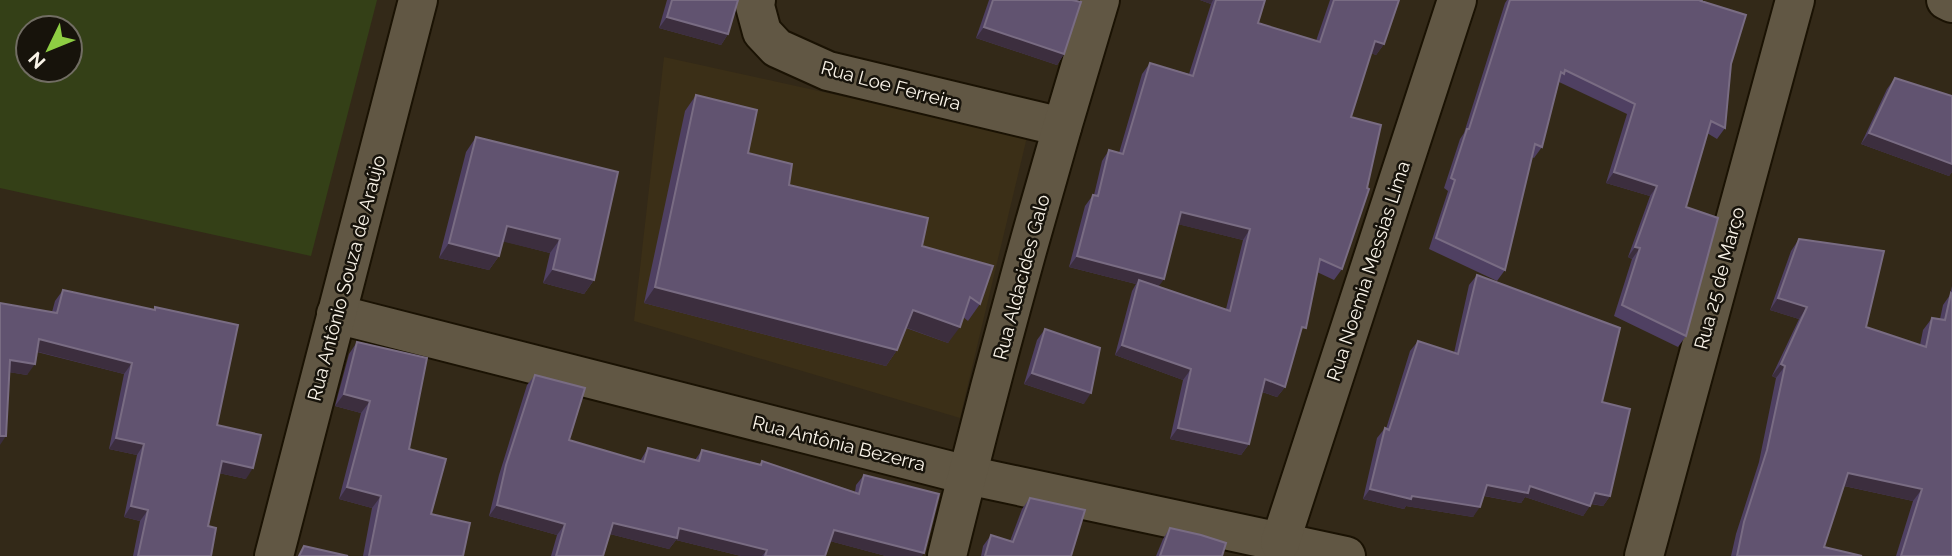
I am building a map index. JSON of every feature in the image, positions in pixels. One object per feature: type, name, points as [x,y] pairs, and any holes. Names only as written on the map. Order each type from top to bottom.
[{"type":"street","name":"Rua Antônio Souza de Araújo","points":[[274,556],[418,0]]},
{"type":"street","name":"Rua Loe Ferreira","points":[[756,0],[762,32],[777,48],[828,71],[1062,127]]},
{"type":"street","name":"Rua Aldacides Galo","points":[[947,556],[1062,127],[1100,0]]},
{"type":"street","name":"Rua Noemia Messias Lima","points":[[1280,543],[1457,0]]},
{"type":"street","name":"Rua 25 de Março","points":[[1644,556],[1795,0]]},
{"type":"street","points":[[1945,0],[1952,3]]},
{"type":"street","name":"Rua Antônia Bezerra","points":[[336,314],[967,475],[1346,556]]},
{"type":"shaded area","points":[[664,57],[1027,137],[960,418],[634,321]]},
{"type":"green space","points":[[0,0],[377,0],[311,256],[0,188]]},
{"type":"building","points":[[672,0],[738,0],[728,34],[667,17]]},
{"type":"building","points":[[993,0],[1081,2],[1064,54],[984,27]]},
{"type":"building","points":[[1216,0],[1265,0],[1258,23],[1320,42],[1334,0],[1399,0],[1384,44],[1375,41],[1351,117],[1381,125],[1367,188],[1369,189],[1342,269],[1320,259],[1306,328],[1302,327],[1285,387],[1265,379],[1249,444],[1178,428],[1191,369],[1122,345],[1139,280],[1230,311],[1250,229],[1181,212],[1164,279],[1077,256],[1093,195],[1098,196],[1109,150],[1123,154],[1150,63],[1193,76]]},
{"type":"building","points":[[1510,0],[1702,0],[1746,15],[1731,64],[1725,128],[1711,121],[1686,207],[1718,218],[1686,336],[1622,305],[1640,248],[1635,247],[1657,186],[1614,172],[1635,104],[1565,70],[1564,74],[1561,72],[1542,147],[1535,144],[1505,270],[1436,238],[1455,180],[1451,178]]},
{"type":"building","points":[[1895,78],[1952,96],[1952,164],[1869,133]]},
{"type":"building","points":[[696,95],[757,110],[748,153],[792,164],[789,185],[928,218],[922,246],[993,266],[980,304],[970,297],[960,327],[913,310],[897,350],[655,287]]},
{"type":"building","points":[[476,137],[618,172],[594,280],[553,269],[560,239],[507,226],[499,256],[449,243]]},
{"type":"building","points":[[1799,239],[1884,251],[1866,327],[1926,347],[1932,318],[1945,320],[1952,294],[1952,556],[1901,556],[1922,489],[1848,473],[1824,547],[1862,556],[1737,556],[1744,522],[1767,450],[1785,366],[1781,364],[1807,307],[1778,298]]},
{"type":"building","points":[[1477,275],[1620,328],[1602,402],[1630,409],[1610,496],[1595,493],[1590,506],[1530,486],[1528,493],[1487,485],[1480,507],[1412,496],[1411,499],[1370,489],[1385,428],[1389,430],[1418,341],[1458,354]]},
{"type":"building","points":[[63,290],[238,325],[217,425],[261,435],[253,468],[222,461],[208,526],[216,528],[211,556],[138,556],[148,510],[131,506],[144,444],[116,438],[132,363],[39,339],[35,364],[10,360],[6,436],[0,436],[0,303],[57,313]]},
{"type":"building","points":[[1045,329],[1100,348],[1091,393],[1032,373]]},
{"type":"building","points":[[357,342],[427,358],[409,449],[446,459],[431,514],[470,523],[463,556],[369,556],[381,496],[347,487],[370,401],[344,394]]},
{"type":"building","points":[[535,375],[585,388],[569,440],[644,462],[648,448],[699,461],[702,450],[761,465],[762,461],[859,494],[864,475],[939,494],[924,553],[834,530],[825,556],[765,556],[767,550],[679,528],[677,538],[613,523],[603,556],[556,556],[565,524],[497,505],[506,465]]},
{"type":"building","points":[[1030,498],[1085,510],[1071,556],[985,556],[991,535],[1013,542]]},
{"type":"building","points":[[1170,528],[1226,543],[1222,556],[1160,556]]},
{"type":"building","points":[[304,546],[348,556],[299,556]]}]
